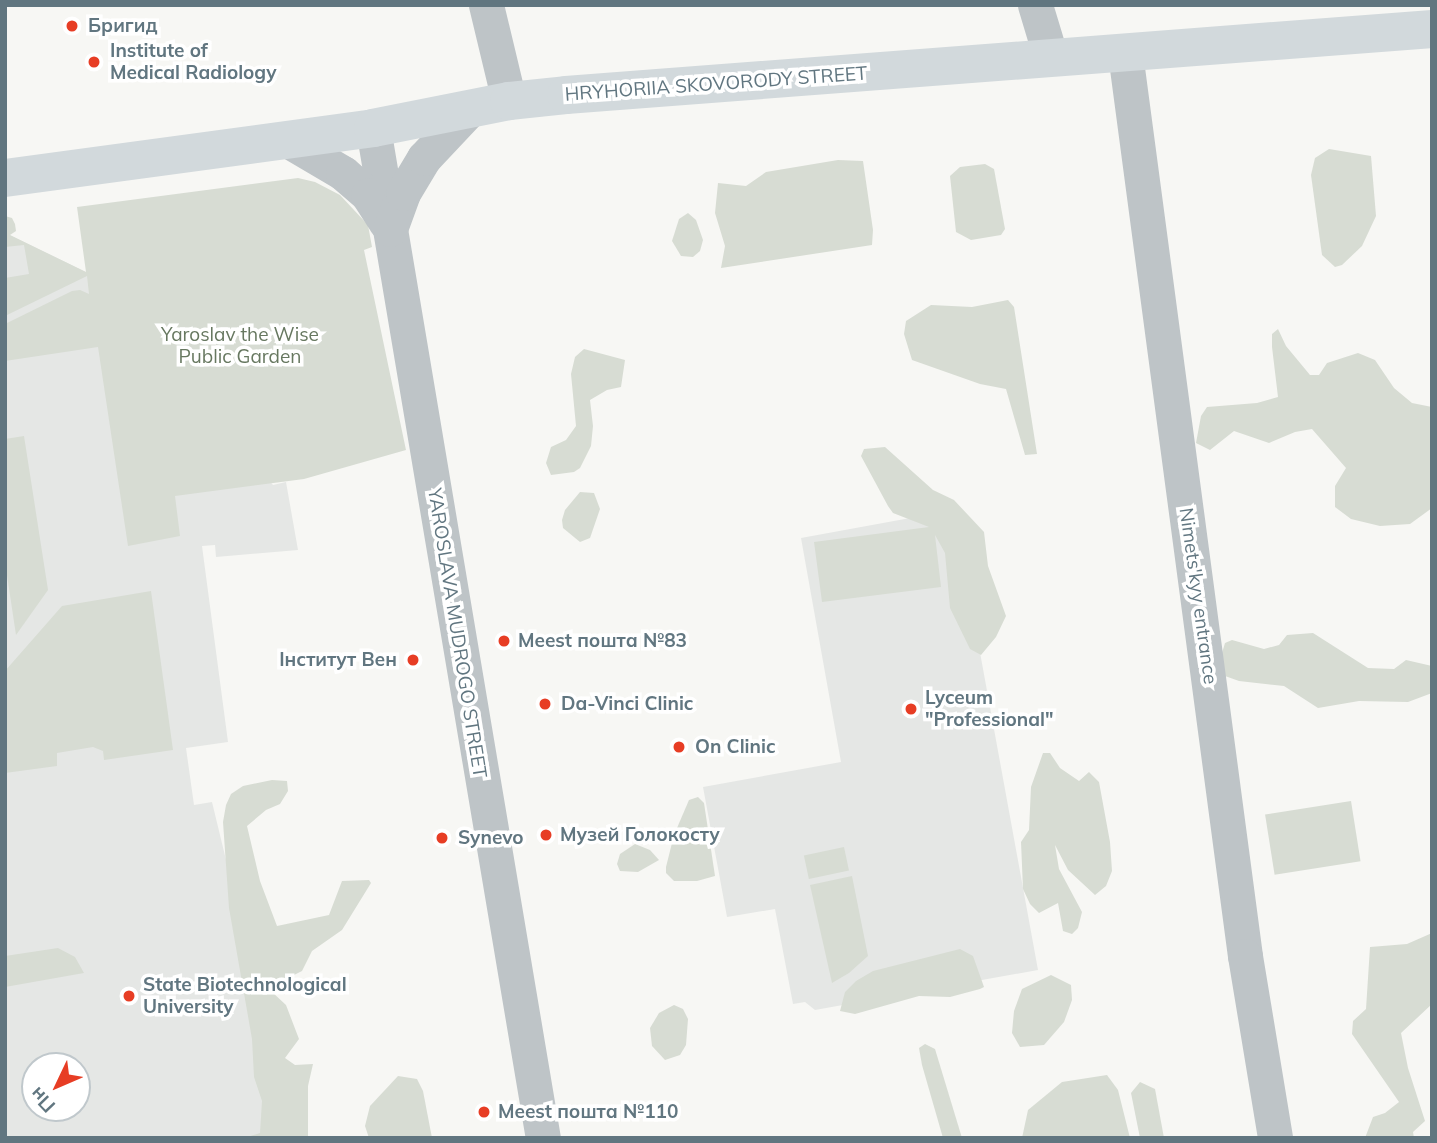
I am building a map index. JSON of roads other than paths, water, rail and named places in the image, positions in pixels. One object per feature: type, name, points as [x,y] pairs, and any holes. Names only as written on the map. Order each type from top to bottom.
[{"type":"main road","name":"HRYHORIIA SKOVORODY STREET","points":[[5,178],[373,128],[509,101],[1432,29]]},
{"type":"street","points":[[486,5],[509,101]]},
{"type":"street","points":[[1035,5],[1051,58]]},
{"type":"street","name":"Nimetsʹkyy entrance","points":[[1125,53],[1245,956],[1275,1138]]},
{"type":"street","points":[[390,229],[403,192],[424,158],[470,109]]},
{"type":"street","name":"YAROSLAVA MUDROGO STREET","points":[[373,128],[542,1138]]},
{"type":"street","points":[[287,140],[343,173],[368,195],[390,229]]},
{"type":"place","name":"Бригид","points":[[72,26]]},
{"type":"place","name":"Institute of Medical Radiology","points":[[94,62]]},
{"type":"place","name":"Meest пошта №83","points":[[504,641]]},
{"type":"place","name":"Інститут Вен","points":[[413,660]]},
{"type":"place","name":"Da-Vinci Сlinic","points":[[545,704]]},
{"type":"place","name":"Lyceum \"Professional\"","points":[[911,709]]},
{"type":"place","name":"On Clinic","points":[[679,747]]},
{"type":"place","name":"Музей Голокосту","points":[[546,835]]},
{"type":"place","name":"Synevo","points":[[442,838]]},
{"type":"place","name":"State Biotechnological University","points":[[129,996]]},
{"type":"place","name":"Meest пошта №110","points":[[484,1112]]},
{"type":"park label","name":"Yaroslav the Wise Public Garden","points":[[240,346]]}]
